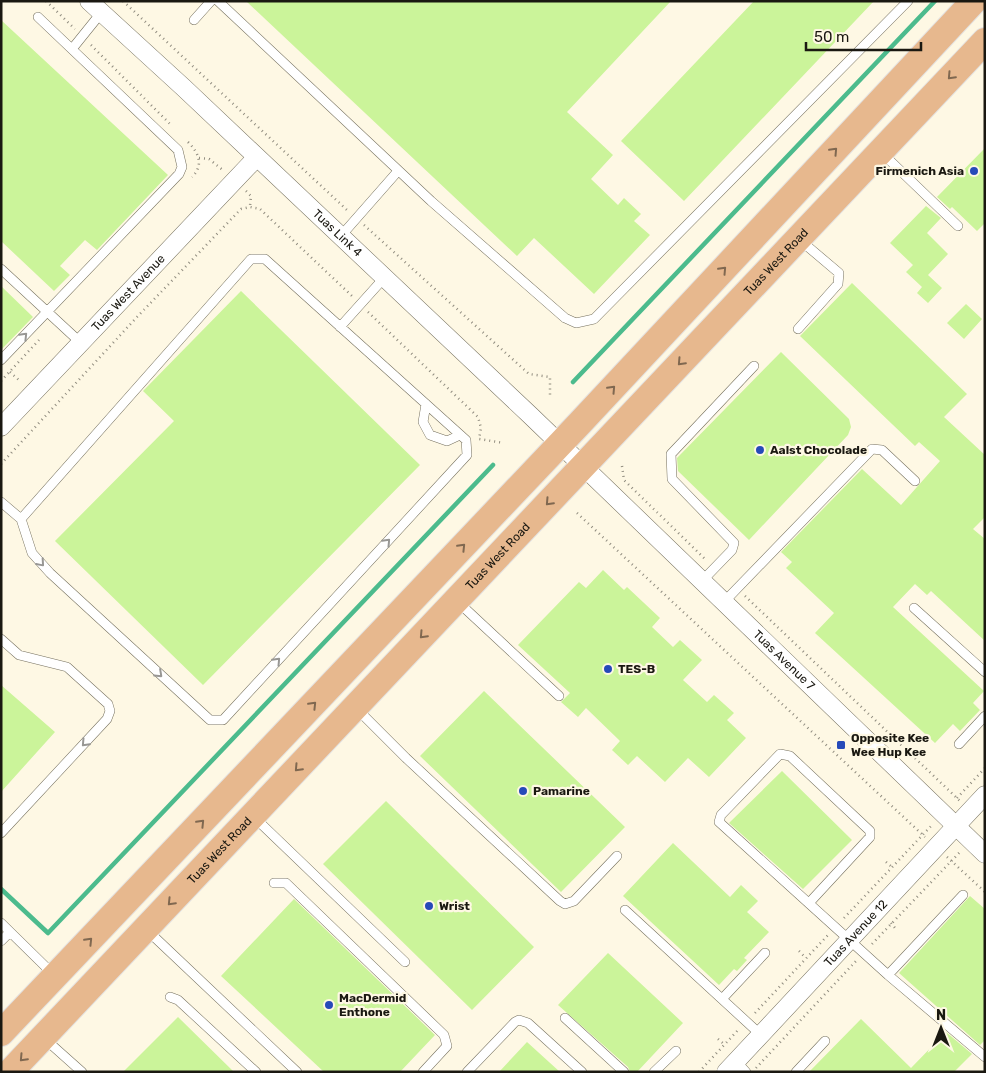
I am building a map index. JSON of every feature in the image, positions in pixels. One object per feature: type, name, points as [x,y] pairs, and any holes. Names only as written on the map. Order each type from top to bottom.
[{"type":"main road","points":[[1,1033],[560,444],[974,1]]},
{"type":"main road","name":"Tuas West Road","points":[[10,1072],[985,41]]},
{"type":"street","name":"Tuas Link 4","points":[[95,7],[184,88],[583,467]]},
{"type":"street","name":"Tuas West Avenue","points":[[1,427],[256,158]]},
{"type":"street","name":"Tuas Avenue 7","points":[[583,467],[985,854]]},
{"type":"street","name":"Tuas Avenue 12","points":[[736,1068],[761,1035],[985,795]]},
{"type":"lane","points":[[194,20],[211,1]]},
{"type":"lane","points":[[218,1],[398,171],[565,318],[576,323],[594,319],[908,1]]},
{"type":"lane","points":[[72,49],[83,37],[95,7]]},
{"type":"lane","points":[[1,360],[179,174],[182,167],[178,150],[38,17]]},
{"type":"lane","points":[[880,152],[958,226]]},
{"type":"lane","points":[[340,237],[398,171]]},
{"type":"lane","points":[[798,238],[839,273],[840,277],[838,284],[798,329]]},
{"type":"lane","points":[[1,502],[21,519],[32,553],[50,573],[210,720],[220,722],[467,455],[468,444],[264,259],[251,259],[21,519]]},
{"type":"lane","points":[[1,269],[81,343]]},
{"type":"lane","points":[[340,327],[384,278]]},
{"type":"lane","points":[[702,581],[732,550],[733,540],[672,479],[671,454],[754,366]]},
{"type":"lane","points":[[426,404],[423,422],[430,435],[447,440],[460,435]]},
{"type":"lane","points":[[724,602],[872,449],[882,450],[915,481]]},
{"type":"lane","points":[[456,600],[559,696]]},
{"type":"lane","points":[[914,608],[985,672]]},
{"type":"lane","points":[[1,639],[19,655],[67,667],[108,704],[110,711],[107,719],[1,833]]},
{"type":"lane","points":[[355,707],[406,758],[565,904],[574,901],[617,856]]},
{"type":"lane","points":[[959,744],[985,716]]},
{"type":"lane","points":[[809,903],[870,837],[870,831],[790,756],[780,754],[721,815],[719,822],[888,975],[985,1057]]},
{"type":"lane","points":[[253,816],[405,962]]},
{"type":"lane","points":[[274,883],[286,883],[444,1034],[447,1046],[423,1072]]},
{"type":"lane","points":[[888,975],[963,895]]},
{"type":"lane","points":[[625,910],[761,1035]]},
{"type":"lane","points":[[1,923],[55,976]]},
{"type":"lane","points":[[145,928],[296,1072]]},
{"type":"lane","points":[[1,941],[10,932]]},
{"type":"lane","points":[[722,999],[765,952]]},
{"type":"lane","points":[[170,998],[178,1000],[256,1072]]},
{"type":"lane","points":[[565,1018],[624,1072]]},
{"type":"lane","points":[[467,1072],[519,1020],[528,1023],[582,1072]]},
{"type":"lane","points":[[43,1037],[82,1072]]},
{"type":"lane","points":[[796,1072],[825,1041]]},
{"type":"lane","points":[[654,1072],[676,1051]]},
{"type":"path","points":[[46,1],[174,128]]},
{"type":"path","points":[[123,1],[356,218],[529,374],[550,377],[550,397]]},
{"type":"path","points":[[188,142],[200,158],[198,171],[192,178]]},
{"type":"path","points":[[1,464],[137,317],[241,210],[250,207],[260,209],[478,417],[481,428],[479,439],[504,443]]},
{"type":"path","points":[[1,381],[57,320]]},
{"type":"path","points":[[622,466],[624,480],[715,568]]},
{"type":"path","points":[[577,513],[985,892]]},
{"type":"path","points":[[737,588],[970,811]]},
{"type":"building","points":[[246,1],[671,1],[567,112],[613,155],[591,179],[618,205],[624,198],[641,214],[634,221],[650,235],[594,294],[534,238],[517,256]]},
{"type":"building","points":[[754,1],[874,1],[684,201],[621,141]]},
{"type":"building","points":[[1,20],[168,175],[97,250],[85,240],[60,266],[70,275],[54,291],[1,241]]},
{"type":"building","name":"Firmenich Asia","points":[[985,148],[985,223],[977,231],[952,207],[950,209],[937,197]]},
{"type":"building","points":[[926,206],[941,218],[927,233],[948,254],[928,275],[942,288],[928,303],[917,293],[922,287],[906,272],[913,265],[890,243]]},
{"type":"building","points":[[852,283],[967,394],[944,417],[985,455],[985,517],[973,529],[985,539],[985,641],[931,591],[927,595],[915,584],[893,607],[984,691],[973,703],[980,710],[960,731],[953,724],[935,743],[815,633],[834,613],[786,568],[792,562],[781,552],[862,469],[901,505],[940,461],[919,442],[915,446],[800,336]]},
{"type":"building","points":[[1,286],[33,317],[1,350]]},
{"type":"building","points":[[241,291],[420,465],[203,685],[55,541],[174,421],[143,391]]},
{"type":"building","points":[[966,304],[982,319],[964,339],[947,323]]},
{"type":"building","name":"Aalst Chocolade","points":[[781,352],[849,419],[851,427],[848,435],[749,540],[678,471],[677,458]]},
{"type":"building","name":"TES-B","points":[[603,570],[624,590],[627,587],[660,618],[652,627],[673,647],[680,640],[702,660],[683,680],[707,702],[714,695],[734,713],[727,720],[746,738],[709,777],[688,758],[665,782],[637,756],[628,765],[612,750],[620,741],[586,708],[578,717],[561,702],[570,693],[518,645],[579,582],[586,588]]},
{"type":"building","points":[[1,685],[55,732],[1,792]]},
{"type":"building","name":"Pamarine","points":[[484,691],[625,827],[561,892],[420,756]]},
{"type":"building","points":[[782,771],[852,840],[803,889],[729,823]]},
{"type":"building","name":"Wrist","points":[[386,801],[534,947],[472,1010],[323,864]]},
{"type":"building","points":[[673,843],[730,897],[741,885],[758,901],[747,912],[769,932],[744,958],[747,960],[737,971],[734,969],[719,985],[623,896]]},
{"type":"building","points":[[970,896],[985,909],[985,1040],[980,1045],[899,973]]},
{"type":"building","name":"MacDermid Enthone","points":[[294,899],[435,1035],[400,1072],[324,1072],[221,976]]},
{"type":"building","points":[[608,953],[683,1023],[637,1072],[630,1072],[628,1067],[558,1005]]},
{"type":"building","points":[[178,1017],[234,1072],[123,1072]]},
{"type":"building","points":[[861,1019],[911,1068],[946,1032],[972,1054],[954,1072],[809,1072]]},
{"type":"building","points":[[527,1042],[560,1072],[499,1072]]},
{"type":"waterway","points":[[573,382],[935,1]]},
{"type":"waterway","points":[[1,889],[48,933],[493,465]]},
{"type":"place","name":"Firmenich Asia","points":[[974,171]]},
{"type":"place","name":"Aalst Chocolade","points":[[760,450]]},
{"type":"place","name":"TES-B","points":[[608,669]]},
{"type":"place","name":"Opposite Kee Wee Hup Kee","points":[[841,745]]},
{"type":"place","name":"Pamarine","points":[[523,791]]},
{"type":"place","name":"Wrist","points":[[429,906]]},
{"type":"place","name":"MacDermid Enthone","points":[[329,1005]]}]
